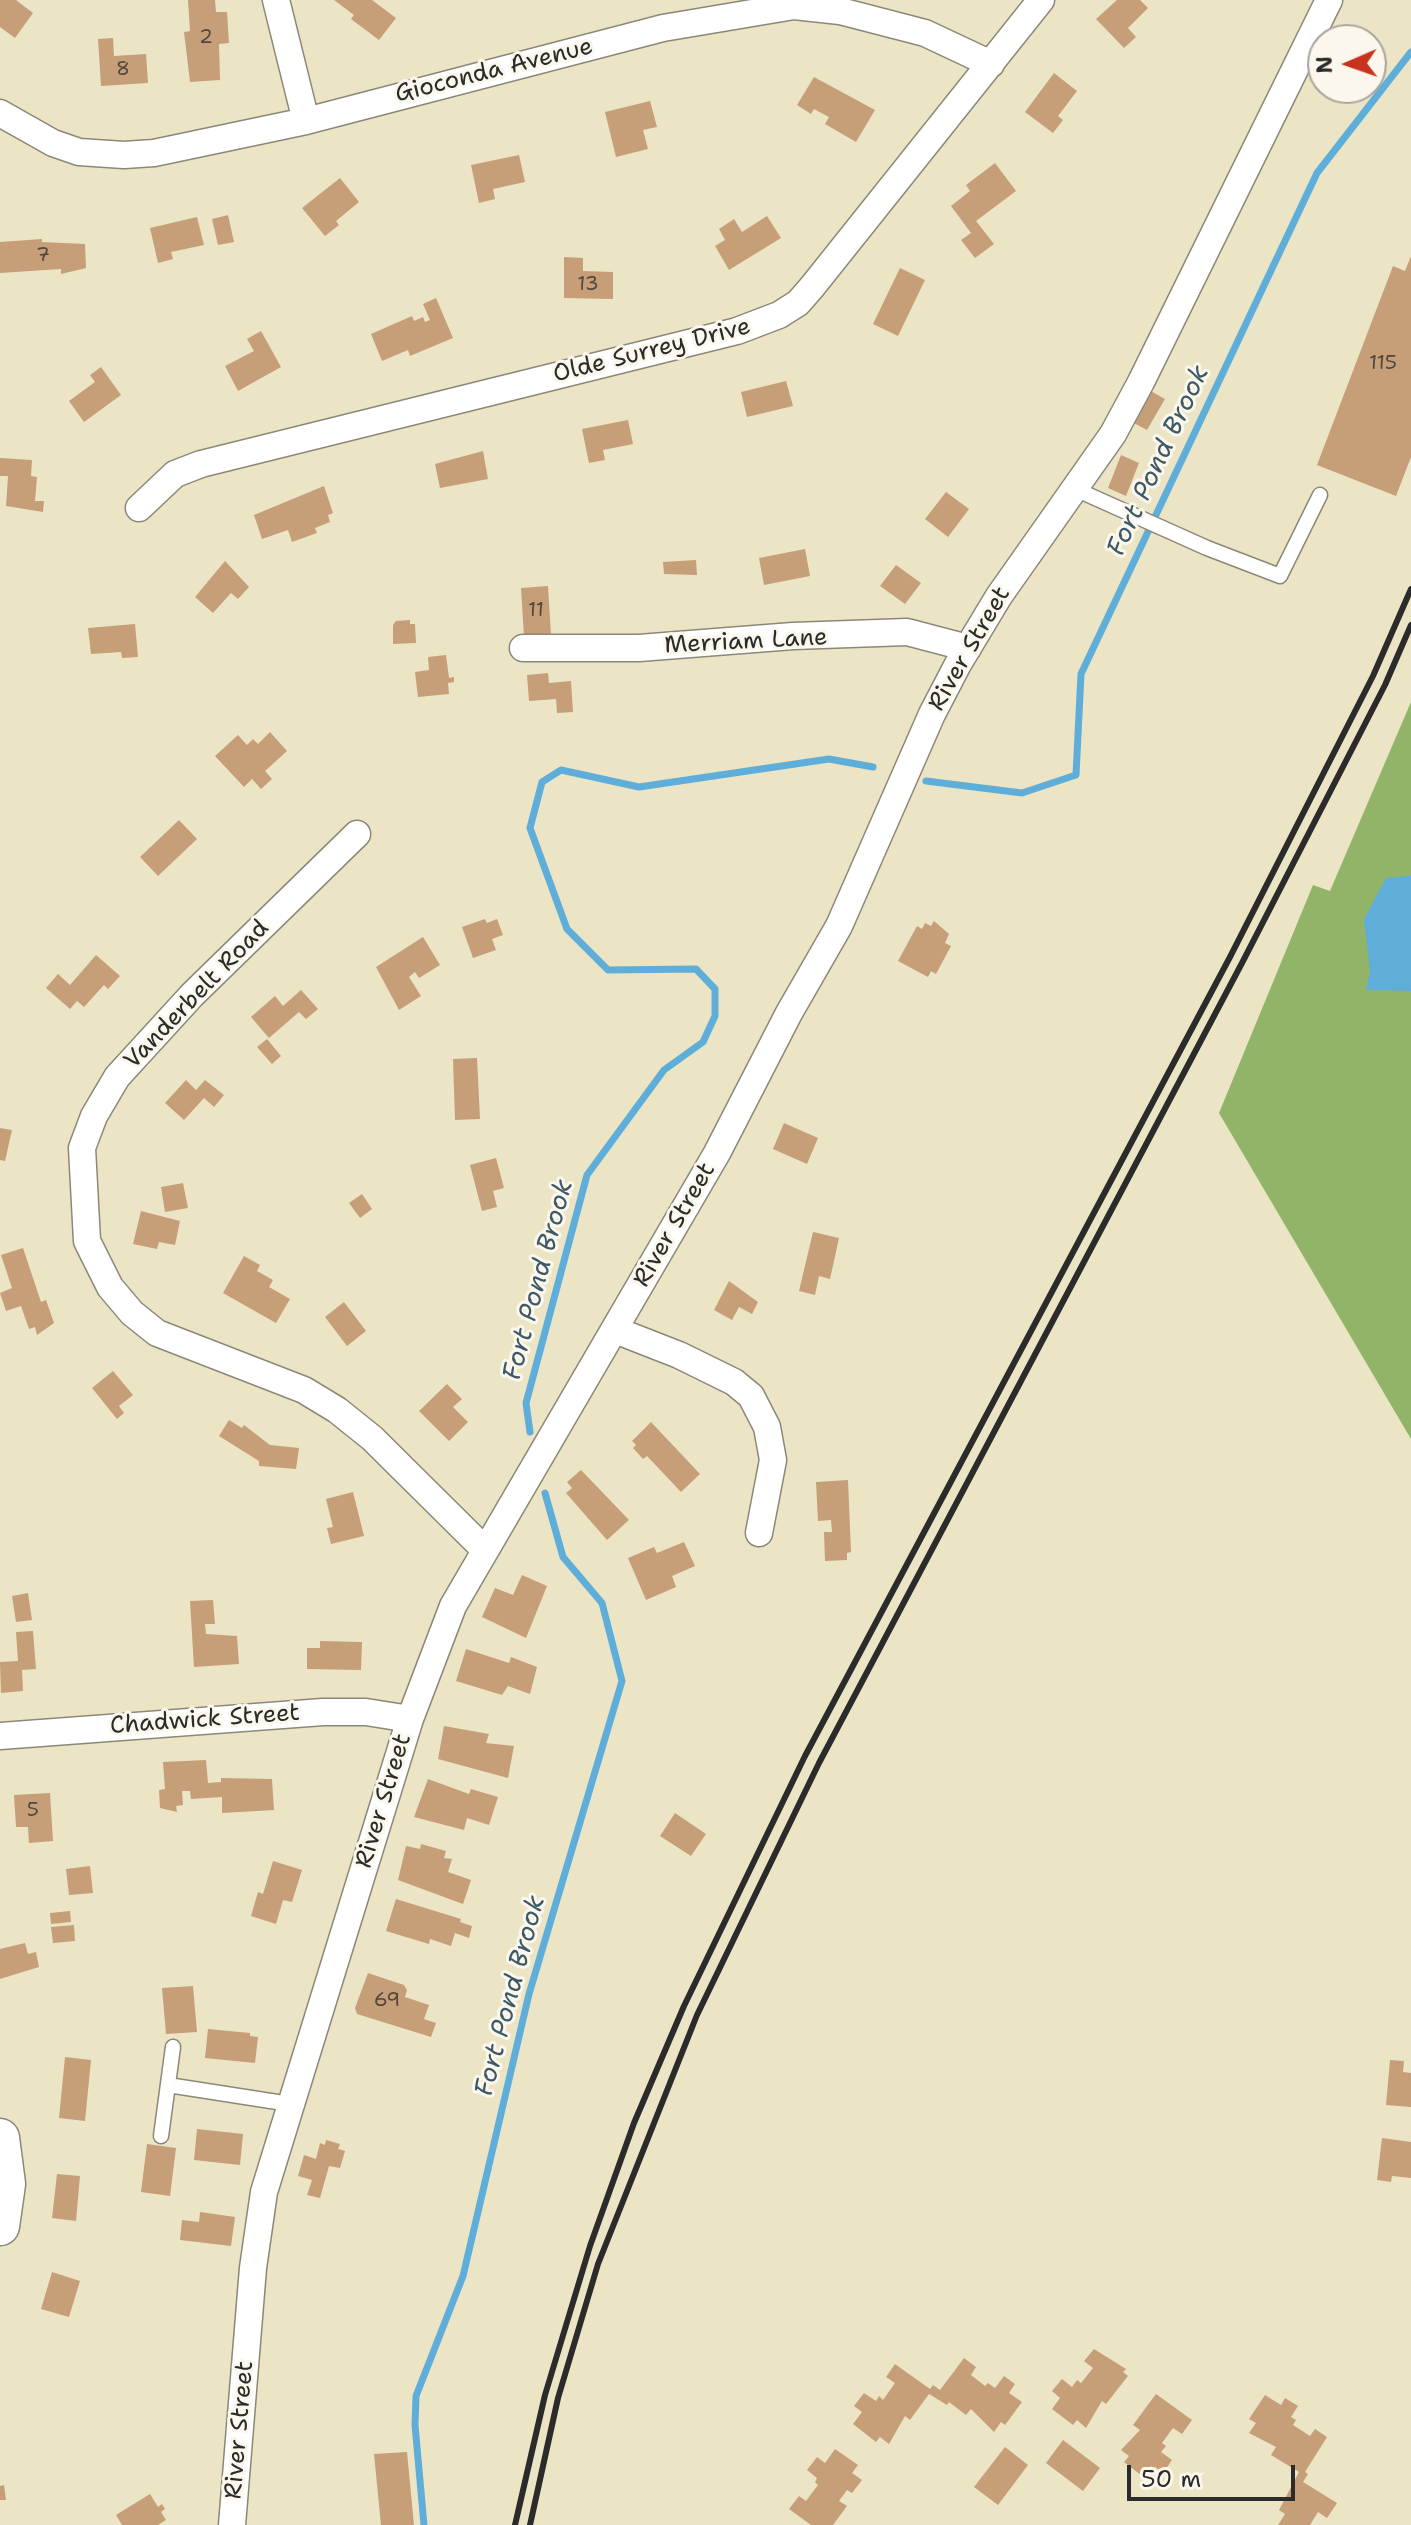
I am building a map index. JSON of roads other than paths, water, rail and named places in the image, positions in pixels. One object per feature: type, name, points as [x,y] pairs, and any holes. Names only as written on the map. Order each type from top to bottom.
[{"type":"street","points":[[276,0],[306,121]]},
{"type":"street","name":"Olde Surrey Drive","points":[[139,508],[175,474],[201,464],[737,331],[779,315],[798,303],[812,287],[1041,0]]},
{"type":"street","name":"River Street","points":[[232,2525],[258,2224],[290,2104],[410,1719],[448,1617],[484,1549],[717,1153],[789,1013],[839,926],[932,714],[968,648],[1073,488],[1113,434],[1329,0]]},
{"type":"street","name":"Gioconda Avenue","points":[[0,113],[53,143],[102,155],[186,148],[306,121],[750,6],[794,6],[840,11],[925,33],[991,64]]},
{"type":"street","name":"Merriam Lane","points":[[523,648],[639,648],[793,636],[907,632],[968,648]]},
{"type":"street","name":"Vanderbelt Road","points":[[357,834],[192,995],[117,1077],[94,1116],[82,1148],[87,1241],[110,1287],[132,1313],[157,1333],[304,1390],[337,1410],[372,1438],[484,1549]]},
{"type":"street","points":[[615,1330],[679,1355],[734,1382],[751,1396],[767,1427],[773,1460],[759,1533]]},
{"type":"street","name":"Chadwick Street","points":[[0,1736],[323,1712],[366,1712],[410,1719]]},
{"type":"street","points":[[0,2138],[6,2194],[0,2226]]},
{"type":"lane","points":[[1073,488],[1207,548],[1280,576],[1320,495]]},
{"type":"lane","points":[[161,2136],[173,2047]]},
{"type":"lane","points":[[168,2085],[290,2104]]},
{"type":"water","points":[[1411,876],[1411,991],[1366,990],[1370,971],[1364,919],[1386,878]]},
{"type":"waterway","name":"Fort Pond Brook","points":[[926,781],[1022,793],[1076,775],[1081,674],[1317,173],[1411,52]]},
{"type":"waterway","name":"Fort Pond Brook","points":[[530,1432],[526,1403],[587,1175],[664,1070],[703,1042],[715,1016],[715,989],[696,969],[608,970],[567,929],[530,828],[542,782],[561,770],[639,787],[829,759],[873,767]]},
{"type":"waterway","name":"Fort Pond Brook","points":[[424,2525],[415,2425],[416,2396],[463,2276],[529,1994],[622,1681],[602,1603],[563,1557],[545,1493]]},
{"type":"railway","points":[[515,2525],[545,2395],[590,2246],[634,2123],[684,2006],[805,1756],[1230,957],[1373,676],[1411,589]]},
{"type":"railway","points":[[530,2525],[558,2398],[598,2264],[697,2015],[819,1763],[1242,963],[1385,685],[1411,625]]}]
